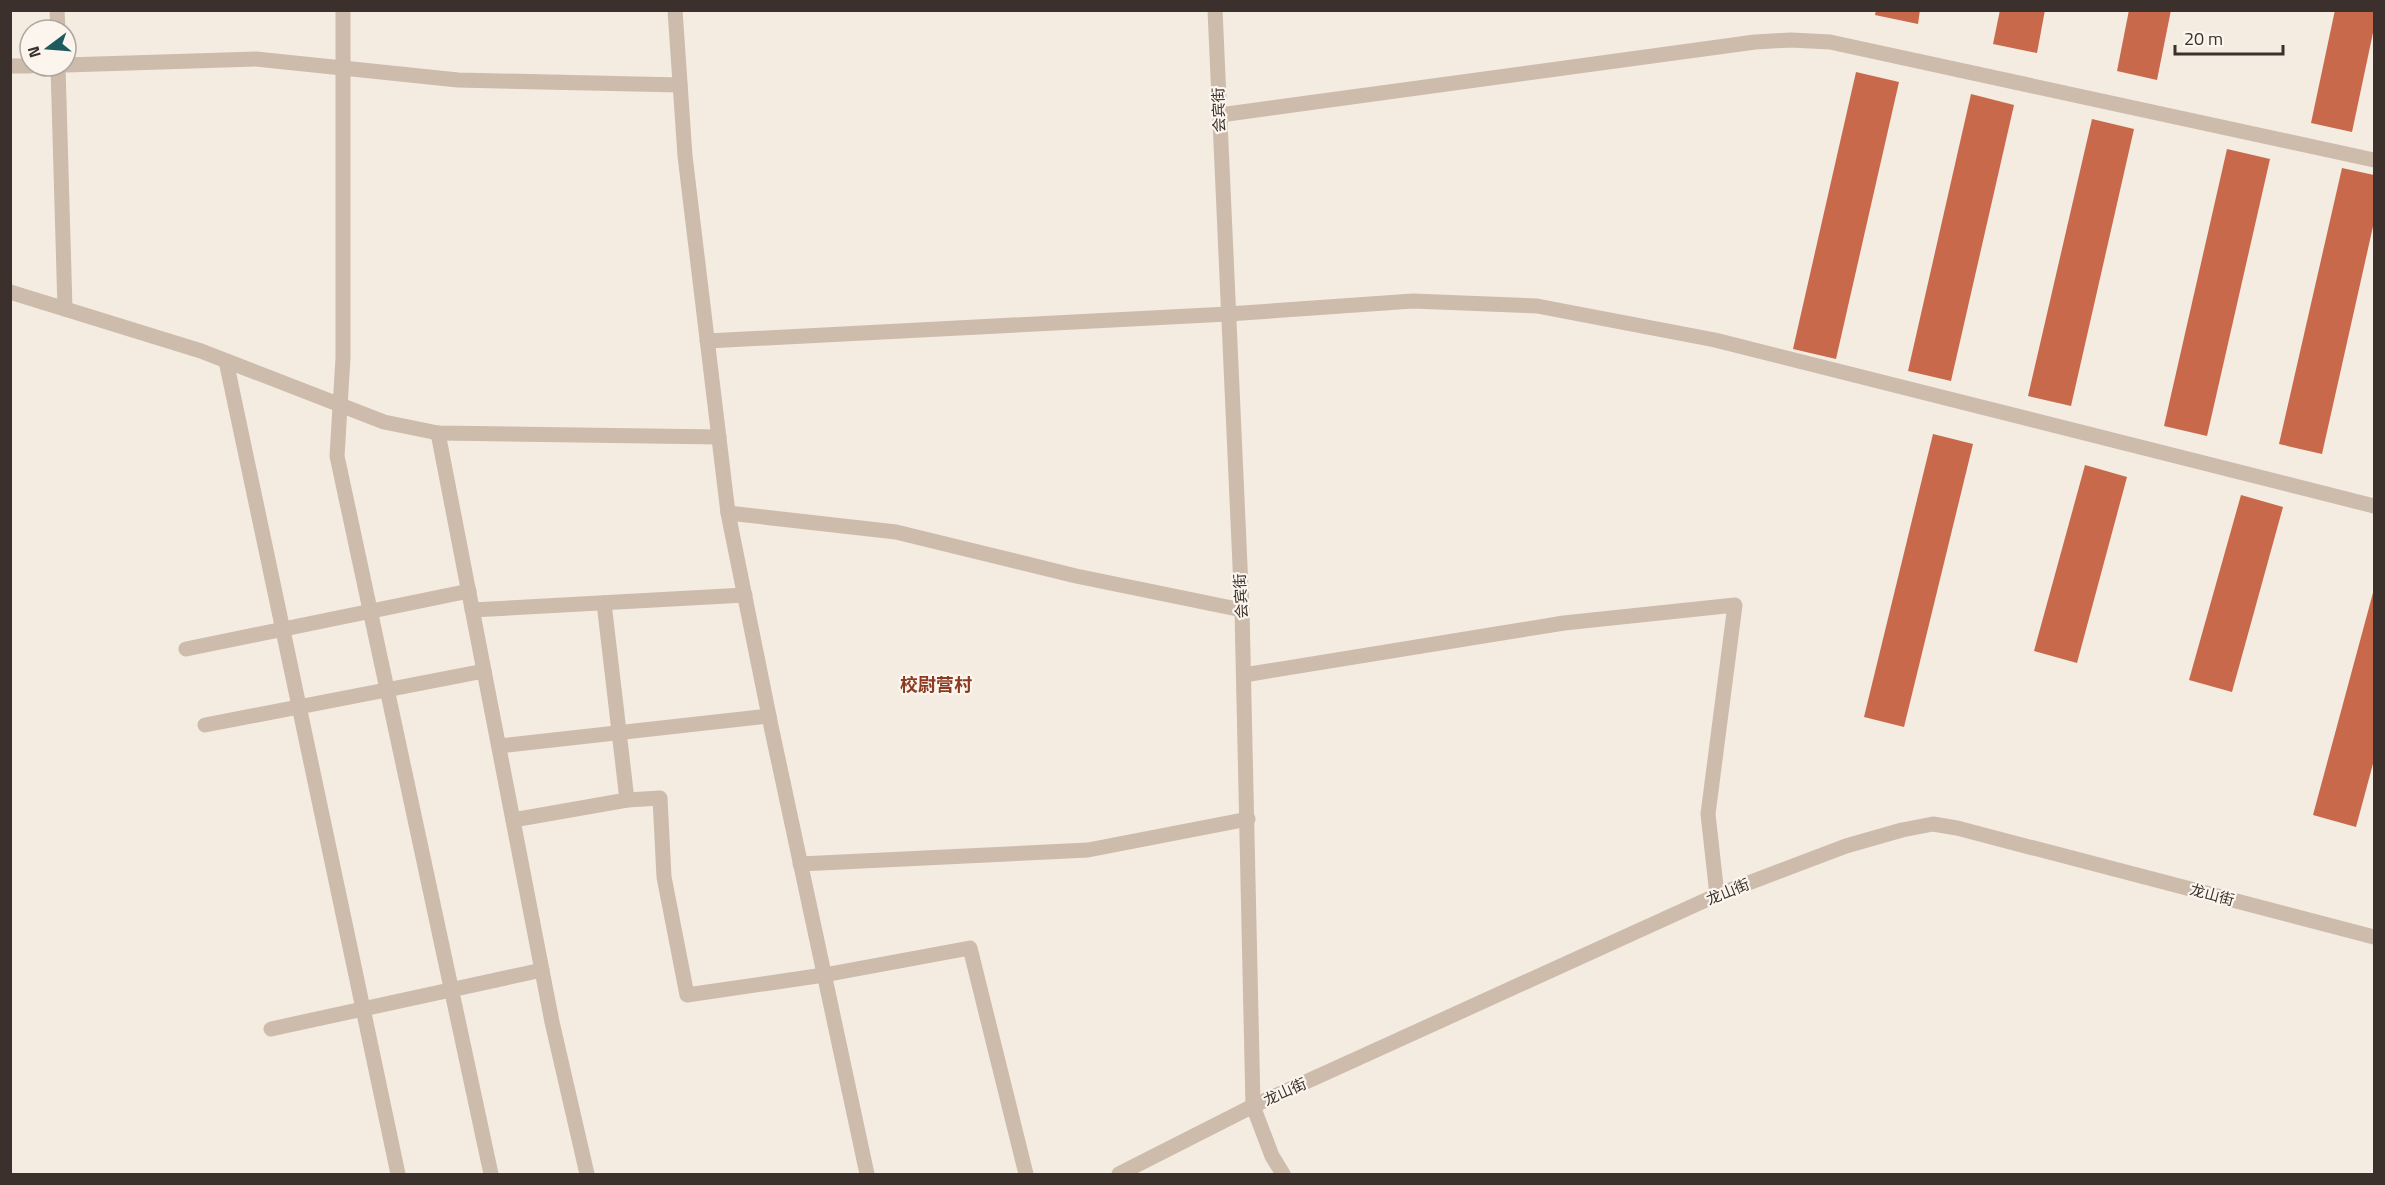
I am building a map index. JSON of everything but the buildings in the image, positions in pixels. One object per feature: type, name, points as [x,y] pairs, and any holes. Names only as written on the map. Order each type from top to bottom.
[{"type":"street","points":[[343,10],[343,358],[337,456],[491,1174]]},
{"type":"street","points":[[675,10],[684,156],[728,513],[867,1174]]},
{"type":"street","name":"会宾街","points":[[1215,10],[1242,610],[1253,1106],[1272,1156],[1283,1174]]},
{"type":"street","points":[[1220,115],[1755,42],[1791,40],[1830,42],[2374,160]]},
{"type":"street","points":[[78,64],[256,59],[458,80],[680,86]]},
{"type":"street","points":[[58,78],[65,309]]},
{"type":"street","points":[[10,292],[226,361],[384,422],[438,433],[719,437]]},
{"type":"street","points":[[707,341],[1228,314],[1413,301],[1537,306],[1715,340],[2374,506]]},
{"type":"street","points":[[226,361],[398,1174]]},
{"type":"street","points":[[438,433],[542,970],[587,1174]]},
{"type":"street","points":[[728,513],[896,532],[1076,576],[1242,610]]},
{"type":"street","points":[[186,649],[469,591]]},
{"type":"street","points":[[472,610],[744,595]]},
{"type":"street","points":[[604,603],[627,800]]},
{"type":"street","points":[[1244,675],[1564,623],[1735,605],[1708,814],[1718,895]]},
{"type":"street","points":[[206,725],[484,671]]},
{"type":"street","points":[[499,746],[769,716]]},
{"type":"street","points":[[513,820],[627,800],[660,798],[664,878],[687,995],[824,975],[970,948],[1026,1174]]},
{"type":"street","points":[[800,864],[1089,850],[1248,819]]},
{"type":"street","name":"龙山街","points":[[1119,1174],[1253,1106],[1718,895],[1846,846],[1933,824],[1957,828],[2374,937]]},
{"type":"street","points":[[272,1029],[542,970]]},
{"type":"district","name":"校尉营村","points":[[936,685]]}]
